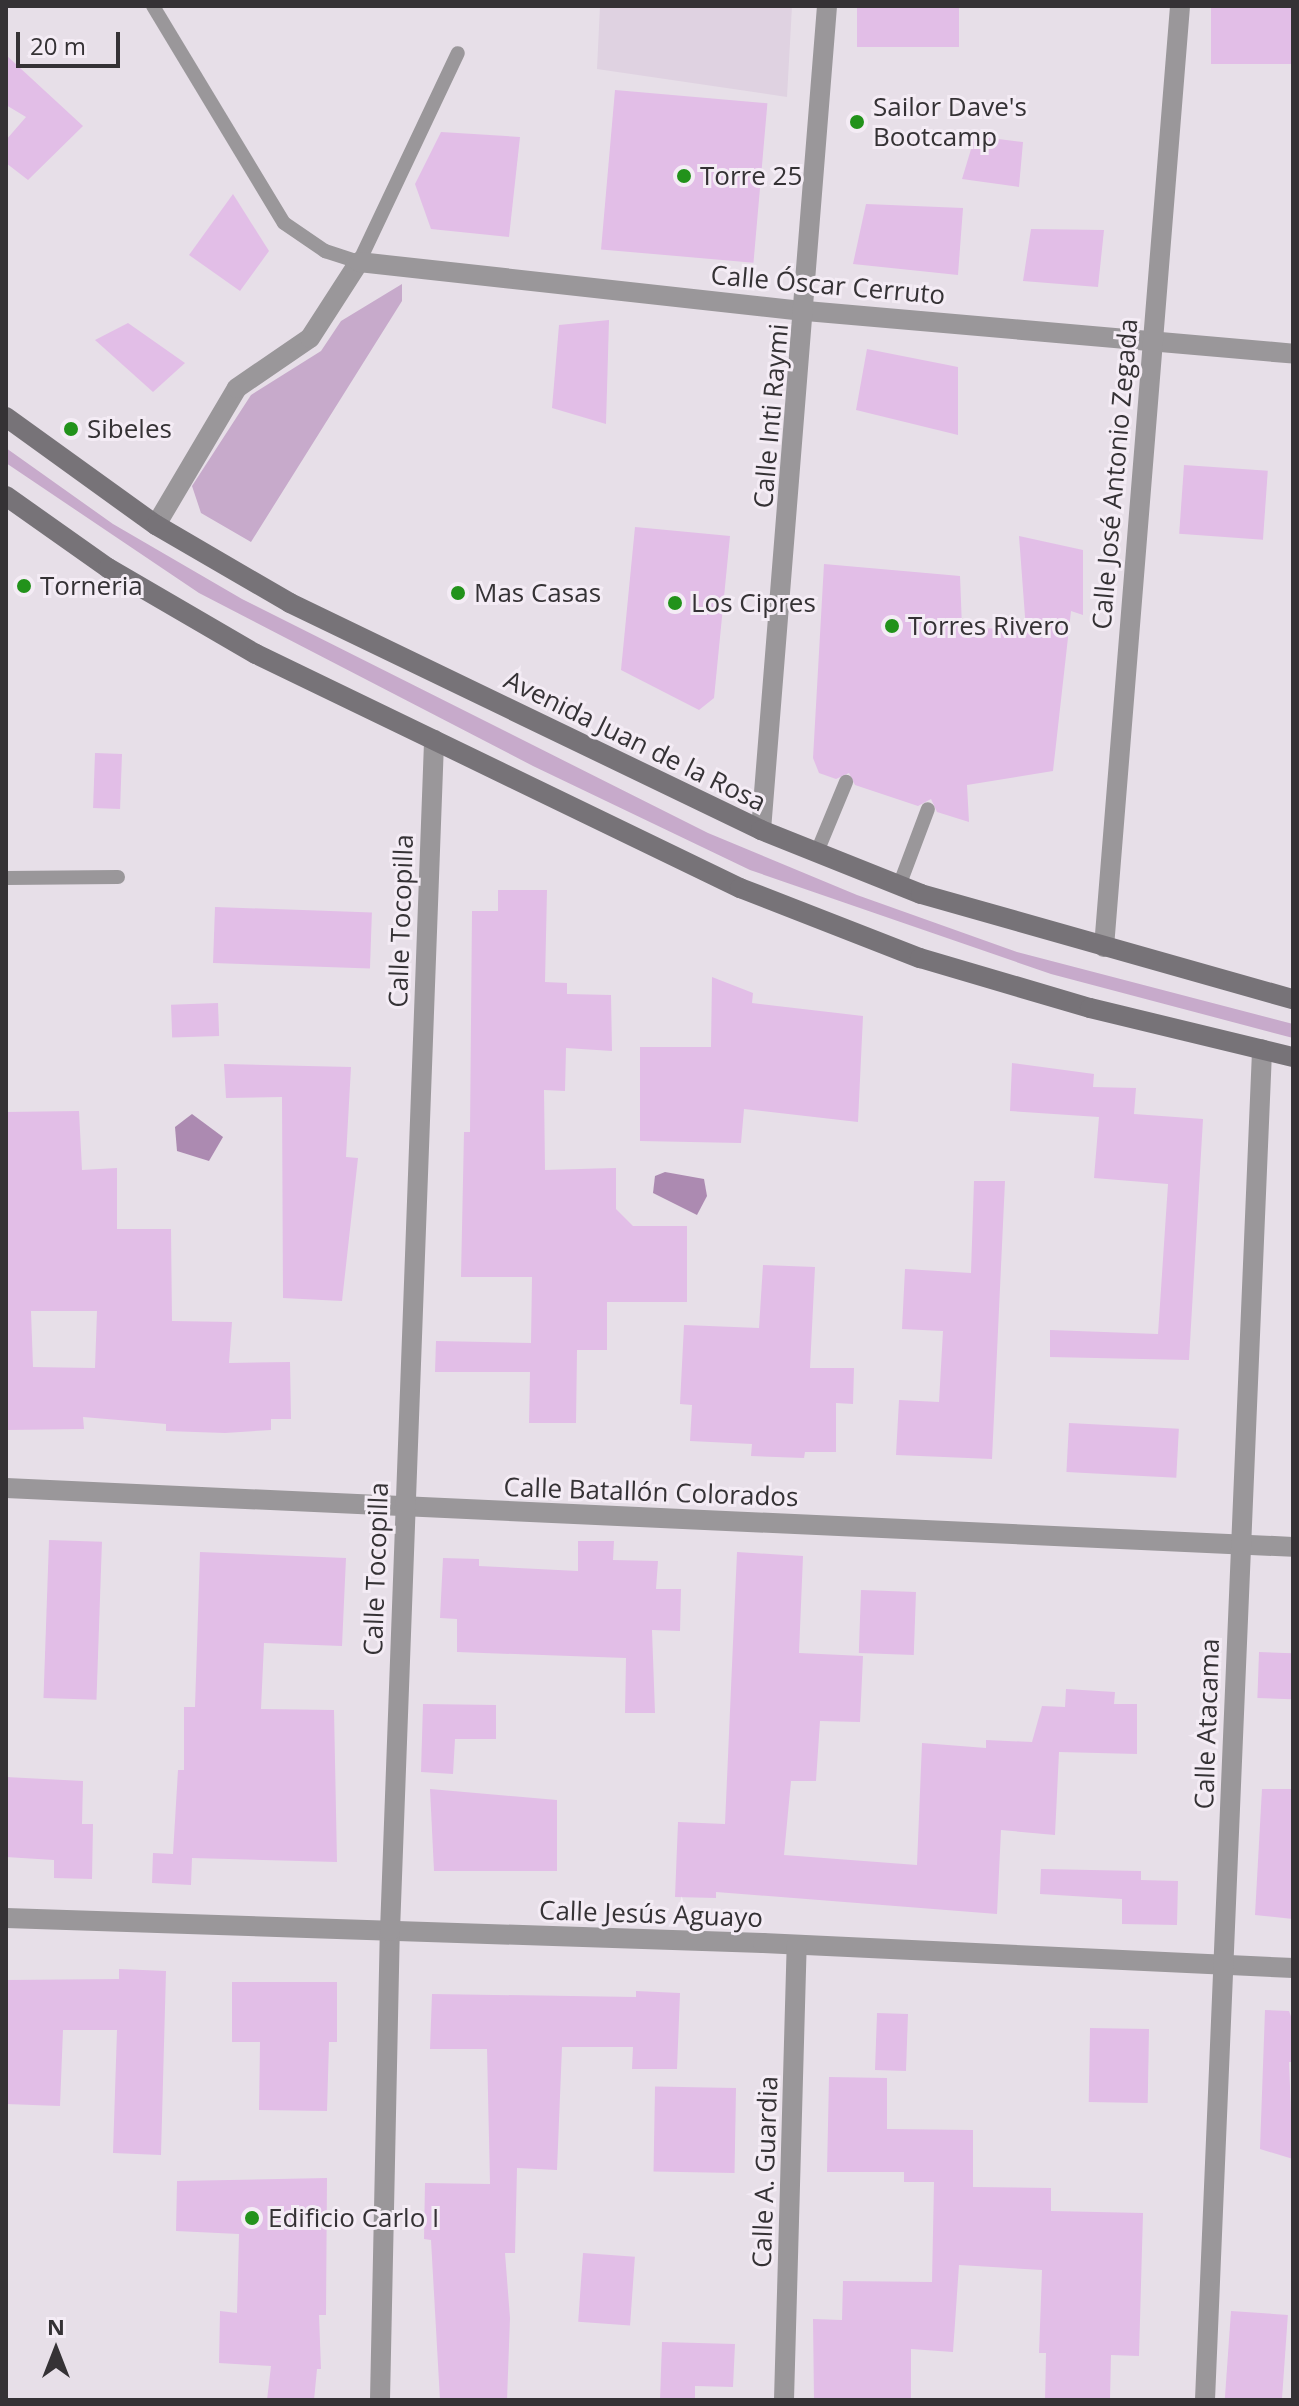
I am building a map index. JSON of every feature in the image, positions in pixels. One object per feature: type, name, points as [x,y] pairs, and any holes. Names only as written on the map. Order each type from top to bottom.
[{"type":"main road","name":"Avenida Juan de la Rosa","points":[[6,417],[156,525],[290,603],[761,830],[899,886],[1293,999]]},
{"type":"main road","points":[[6,496],[108,568],[256,654],[740,888],[920,958],[1090,1008],[1293,1057]]},
{"type":"street","name":"Calle Inti Raymi","points":[[761,830],[806,311],[827,6]]},
{"type":"street","name":"Calle José Antonio Zegada","points":[[1104,947],[1180,6]]},
{"type":"street","name":"Calle Óscar Cerruto","points":[[359,262],[806,311],[1293,354]]},
{"type":"street","points":[[156,525],[237,388],[310,338],[359,262]]},
{"type":"street","name":"Calle Tocopilla","points":[[380,2400],[390,1931],[434,740]]},
{"type":"street","name":"Calle Atacama","points":[[1205,2400],[1262,1049]]},
{"type":"street","name":"Calle Batallón Colorados","points":[[6,1488],[1293,1547]]},
{"type":"street","name":"Calle Jesús Aguayo","points":[[6,1918],[797,1945],[1293,1968]]},
{"type":"street","name":"Calle A. Guardia","points":[[784,2400],[797,1945]]},
{"type":"lane","points":[[153,6],[284,223],[325,251],[359,262],[458,53]]},
{"type":"lane","points":[[817,852],[846,782]]},
{"type":"lane","points":[[899,886],[928,809]]},
{"type":"lane","points":[[6,878],[118,877]]},
{"type":"shaded area","points":[[600,6],[792,6],[787,97],[597,69]]},
{"type":"shaded area","points":[[402,284],[402,301],[251,542],[201,513],[192,486],[251,395],[321,351],[341,321]]},
{"type":"shaded area","points":[[6,448],[113,524],[242,599],[708,833],[857,895],[1017,952],[1293,1024],[1293,1038],[1051,974],[750,870],[533,766],[199,593],[6,463]]},
{"type":"shaded area","points":[[192,1114],[223,1137],[209,1161],[177,1151],[175,1127]]},
{"type":"shaded area","points":[[665,1172],[704,1179],[707,1196],[697,1215],[653,1193],[655,1176]]},
{"type":"building","points":[[857,6],[959,6],[959,47],[857,47]]},
{"type":"building","points":[[1211,6],[1293,6],[1293,64],[1211,64]]},
{"type":"building","points":[[6,55],[83,126],[28,180],[6,163],[6,140],[26,117],[6,105]]},
{"type":"building","name":"Torre 25","points":[[615,90],[767,103],[753,263],[601,249]]},
{"type":"building","points":[[441,132],[520,137],[509,237],[431,229],[415,184]]},
{"type":"building","points":[[975,136],[1023,142],[1019,187],[962,179]]},
{"type":"building","points":[[233,194],[269,251],[240,291],[189,255]]},
{"type":"building","points":[[866,204],[963,208],[958,275],[853,264]]},
{"type":"building","points":[[1031,229],[1104,230],[1098,287],[1023,281]]},
{"type":"building","points":[[609,320],[606,424],[552,408],[559,325]]},
{"type":"building","points":[[128,323],[185,363],[153,392],[95,340]]},
{"type":"building","points":[[867,349],[958,367],[958,435],[856,410]]},
{"type":"building","points":[[1184,465],[1268,471],[1263,540],[1179,534]]},
{"type":"building","name":"Los Cipres","points":[[635,527],[730,536],[714,698],[699,710],[621,670]]},
{"type":"building","points":[[1019,536],[1083,550],[1083,615],[1071,611],[1053,771],[967,785],[969,822],[937,812],[931,799],[918,806],[855,785],[849,773],[836,779],[819,773],[813,758],[824,564],[960,576],[962,627],[1026,630]]},
{"type":"building","points":[[95,753],[122,754],[120,809],[93,808]]},
{"type":"building","points":[[498,890],[547,890],[545,982],[567,983],[567,994],[611,995],[612,1051],[566,1048],[565,1091],[544,1090],[545,1170],[616,1168],[616,1209],[633,1226],[687,1226],[687,1302],[607,1302],[607,1350],[577,1350],[576,1423],[529,1423],[530,1372],[435,1372],[436,1341],[531,1343],[532,1277],[461,1277],[464,1132],[470,1132],[472,911],[498,911]]},
{"type":"building","points":[[215,907],[372,912],[370,968],[213,963]]},
{"type":"building","points":[[712,977],[753,993],[752,1003],[863,1016],[858,1122],[744,1109],[741,1143],[640,1141],[640,1047],[711,1047]]},
{"type":"building","points":[[218,1003],[219,1036],[172,1038],[171,1005]]},
{"type":"building","points":[[1012,1063],[1094,1074],[1093,1087],[1136,1088],[1134,1114],[1203,1119],[1189,1360],[1050,1357],[1050,1330],[1158,1334],[1168,1184],[1094,1178],[1099,1117],[1010,1111]]},
{"type":"building","points":[[224,1064],[351,1067],[346,1157],[358,1158],[342,1301],[283,1298],[282,1097],[226,1098]]},
{"type":"building","points":[[79,1111],[82,1170],[117,1168],[117,1229],[171,1229],[172,1321],[232,1322],[229,1363],[290,1362],[291,1419],[271,1419],[271,1430],[225,1433],[166,1431],[166,1424],[83,1417],[84,1429],[6,1430],[6,1112]],"holes":[[[31,1311],[97,1311],[95,1368],[33,1367]]]},
{"type":"building","points":[[974,1181],[1005,1181],[992,1459],[896,1455],[899,1400],[939,1402],[943,1331],[902,1329],[905,1269],[971,1273]]},
{"type":"building","points":[[763,1265],[815,1267],[810,1368],[854,1368],[853,1404],[836,1403],[836,1452],[805,1452],[804,1458],[751,1456],[752,1444],[690,1441],[692,1405],[680,1404],[684,1325],[759,1328]]},
{"type":"building","points":[[1069,1423],[1179,1429],[1176,1478],[1066,1472]]},
{"type":"building","points":[[49,1540],[102,1542],[96,1700],[43,1698]]},
{"type":"building","points":[[578,1541],[614,1541],[613,1560],[658,1561],[656,1589],[681,1589],[680,1631],[652,1630],[655,1713],[625,1713],[626,1658],[457,1652],[457,1619],[440,1618],[443,1558],[479,1559],[479,1566],[578,1571]]},
{"type":"building","points":[[200,1552],[346,1558],[342,1646],[264,1643],[261,1709],[334,1710],[337,1862],[192,1858],[191,1885],[152,1883],[153,1853],[173,1854],[178,1770],[184,1770],[184,1707],[195,1707]]},
{"type":"building","points":[[737,1552],[803,1556],[799,1653],[863,1656],[860,1722],[820,1721],[816,1781],[791,1781],[784,1855],[917,1865],[922,1743],[986,1748],[986,1740],[1032,1742],[1042,1706],[1065,1707],[1066,1689],[1115,1692],[1114,1704],[1137,1704],[1137,1754],[1059,1752],[1055,1835],[1001,1830],[997,1914],[716,1892],[716,1898],[675,1897],[678,1822],[725,1824]]},
{"type":"building","points":[[861,1590],[916,1592],[914,1655],[859,1653]]},
{"type":"building","points":[[1259,1652],[1293,1653],[1291,1699],[1257,1698]]},
{"type":"building","points":[[423,1704],[496,1705],[496,1739],[455,1739],[453,1774],[421,1772]]},
{"type":"building","points":[[6,1777],[83,1781],[82,1824],[93,1824],[92,1879],[54,1878],[54,1860],[6,1857]]},
{"type":"building","points":[[430,1789],[557,1800],[557,1871],[434,1871]]},
{"type":"building","points":[[1262,1789],[1293,1789],[1293,1919],[1255,1915]]},
{"type":"building","points":[[1041,1869],[1141,1871],[1141,1880],[1178,1881],[1177,1925],[1122,1924],[1122,1899],[1040,1894]]},
{"type":"building","points":[[119,1969],[166,1971],[161,2155],[113,2153],[117,2030],[63,2030],[60,2106],[6,2104],[6,1980],[119,1979]]},
{"type":"building","points":[[232,1982],[337,1982],[337,2042],[329,2042],[327,2111],[259,2110],[260,2042],[232,2042]]},
{"type":"building","points":[[636,1991],[680,1993],[677,2069],[632,2069],[633,2047],[562,2047],[557,2170],[517,2168],[515,2253],[505,2253],[510,2318],[507,2400],[440,2400],[431,2240],[424,2239],[425,2183],[490,2184],[487,2049],[430,2049],[432,1994],[636,1997]]},
{"type":"building","points":[[1265,2010],[1289,2011],[1293,2022],[1293,2062],[1289,2062],[1293,2159],[1260,2149]]},
{"type":"building","points":[[877,2013],[908,2014],[906,2071],[875,2070]]},
{"type":"building","points":[[1090,2028],[1149,2029],[1148,2103],[1089,2102]]},
{"type":"building","points":[[829,2077],[887,2078],[887,2129],[973,2130],[973,2187],[1051,2188],[1051,2211],[1143,2213],[1139,2356],[1111,2355],[1110,2400],[1045,2400],[1046,2353],[1039,2353],[1042,2270],[959,2265],[953,2352],[911,2349],[911,2400],[814,2400],[813,2319],[842,2320],[843,2281],[932,2282],[934,2182],[904,2182],[904,2172],[827,2172]]},
{"type":"building","points":[[655,2087],[736,2088],[735,2173],[654,2172]]},
{"type":"building","points":[[327,2178],[326,2315],[319,2315],[321,2369],[317,2369],[314,2400],[267,2400],[271,2366],[219,2363],[220,2311],[237,2313],[239,2234],[176,2231],[177,2181]]},
{"type":"building","points":[[583,2253],[635,2257],[630,2325],[578,2322]]},
{"type":"building","points":[[1231,2311],[1288,2315],[1282,2400],[1225,2400]]},
{"type":"building","points":[[662,2342],[735,2344],[733,2387],[695,2386],[695,2400],[660,2400]]},
{"type":"place","name":"Sailor Dave's Bootcamp","points":[[857,122]]},
{"type":"place","name":"Torre 25","points":[[684,176]]},
{"type":"place","name":"Sibeles","points":[[71,429]]},
{"type":"place","name":"Torneria","points":[[24,586]]},
{"type":"place","name":"Mas Casas","points":[[458,593]]},
{"type":"place","name":"Los Cipres","points":[[675,603]]},
{"type":"place","name":"Torres Rivero","points":[[892,626]]},
{"type":"place","name":"Edificio Carlo I","points":[[252,2218]]}]
